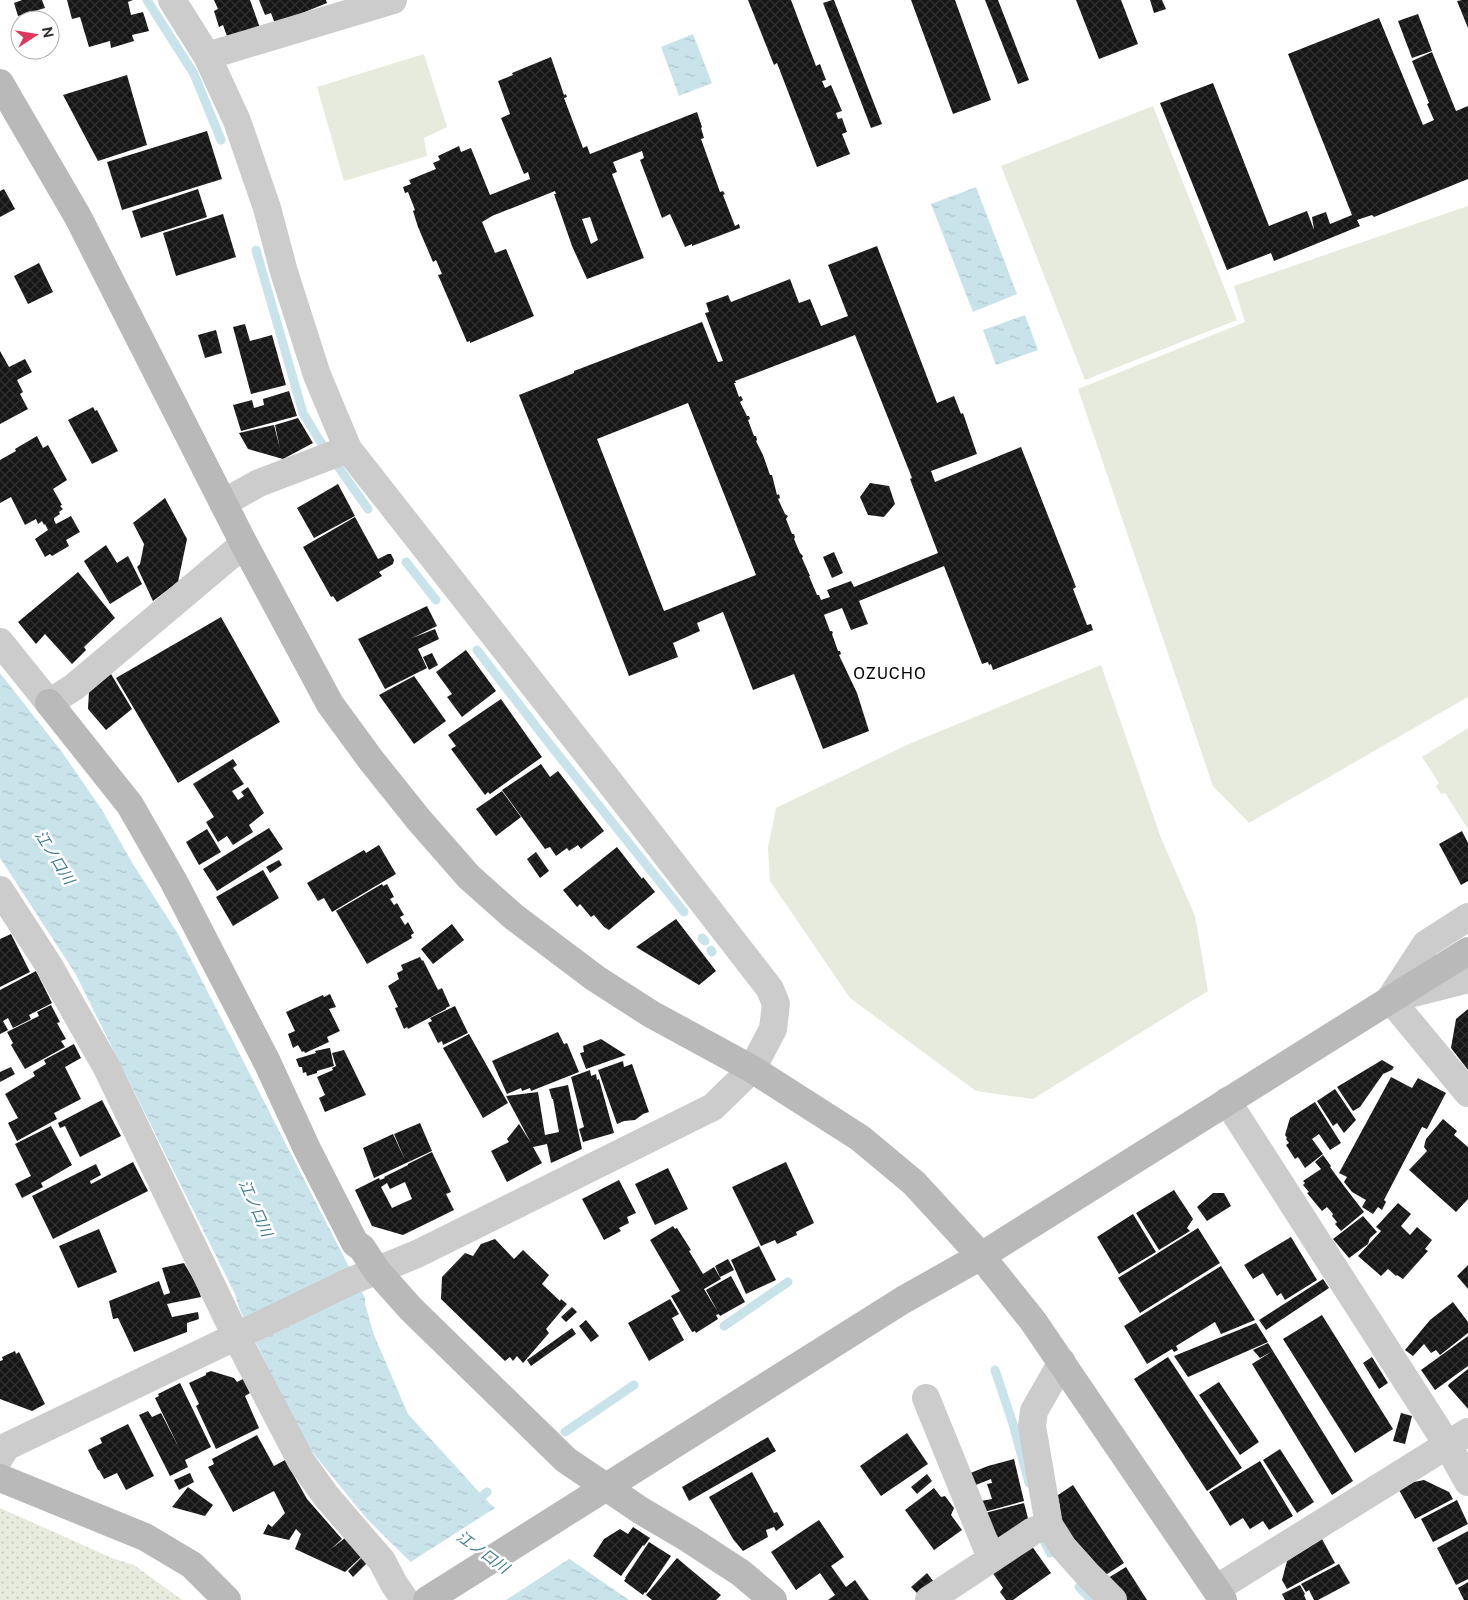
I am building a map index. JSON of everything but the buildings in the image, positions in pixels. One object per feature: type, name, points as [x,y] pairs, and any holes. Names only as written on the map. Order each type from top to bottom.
[{"type":"street","points":[[2,1446],[367,1275],[417,1254],[713,1107],[752,1069],[773,1029],[776,1004],[770,989],[348,449],[317,375],[284,272],[267,208],[237,121],[207,56],[172,0]]},
{"type":"street","points":[[207,56],[392,0]]},
{"type":"street","points":[[0,83],[78,217],[223,504],[330,704],[377,768],[469,877],[514,917],[595,978],[651,1014],[752,1069],[860,1138],[914,1183],[981,1256],[1033,1321],[1219,1594],[1458,1438]]},
{"type":"street","points":[[223,504],[259,484],[348,449]]},
{"type":"street","points":[[49,703],[74,687],[244,544]]},
{"type":"street","points":[[0,642],[130,805],[224,976],[267,1062],[307,1149],[355,1243],[362,1248],[367,1275],[411,1309],[566,1460],[741,1573],[773,1600]]},
{"type":"street","points":[[0,890],[48,964],[106,1066],[242,1334],[301,1461],[326,1496],[382,1561],[394,1584],[421,1599],[541,1528],[903,1300],[981,1256],[1468,951]]},
{"type":"street","points":[[1390,999],[1426,944],[1468,917]]},
{"type":"street","points":[[1390,999],[1468,979]]},
{"type":"street","points":[[1390,999],[1468,1093]]},
{"type":"street","points":[[1228,1101],[1458,1438],[1468,1482]]},
{"type":"street","points":[[1062,1362],[1034,1411],[1032,1426],[1041,1528],[1063,1547],[1113,1600]]},
{"type":"street","points":[[926,1398],[992,1558]]},
{"type":"street","points":[[0,1478],[145,1537],[192,1565],[227,1600]]},
{"type":"street","points":[[929,1600],[1041,1528]]},
{"type":"shaded area","points":[[424,54],[447,127],[424,138],[427,156],[344,181],[317,87]]},
{"type":"shaded area","points":[[1153,106],[1237,320],[1085,380],[1001,166]]},
{"type":"shaded area","points":[[1468,206],[1468,697],[1249,823],[1213,786],[1078,389],[1245,322],[1234,286]]},
{"type":"shaded area","points":[[1101,665],[1161,838],[1195,916],[1208,991],[1033,1099],[976,1091],[850,998],[770,881],[768,848],[776,808],[909,744]]},
{"type":"shaded area","points":[[1468,728],[1468,829],[1445,793],[1441,794],[1436,786],[1439,783],[1422,757]]},
{"type":"shaded area","points":[[0,1508],[112,1558],[134,1565],[182,1600],[0,1600]]},
{"type":"water","points":[[693,34],[712,83],[679,96],[661,47]]},
{"type":"water","points":[[976,187],[1017,294],[973,312],[931,204]]},
{"type":"water","points":[[1025,315],[1038,350],[996,365],[983,330]]},
{"type":"water","name":"江ノ口川","points":[[0,673],[62,752],[102,810],[133,864],[178,934],[365,1298],[374,1335],[408,1414],[490,1504],[629,1600],[449,1600],[367,1519],[305,1443],[239,1308],[235,1294],[75,973],[0,858]]},
{"type":"pier","points":[[498,1506],[572,1557],[506,1600],[446,1600],[409,1563]]},
{"type":"waterway","points":[[147,0],[194,74],[221,140]]},
{"type":"waterway","points":[[256,250],[303,413],[320,441],[368,509]]},
{"type":"waterway","points":[[406,562],[436,600]]},
{"type":"waterway","points":[[477,650],[684,912]]},
{"type":"waterway","points":[[702,938],[705,941]]},
{"type":"waterway","points":[[724,1326],[788,1282]]},
{"type":"waterway","points":[[995,1370],[1013,1424],[1029,1483]]},
{"type":"waterway","points":[[565,1432],[634,1385]]},
{"type":"waterway","points":[[474,1503],[487,1492]]},
{"type":"waterway","points":[[1043,1538],[1050,1553]]},
{"type":"waterway","points":[[1079,1587],[1092,1600]]},
{"type":"district","name":"OZUCHO","points":[[890,673]]}]
